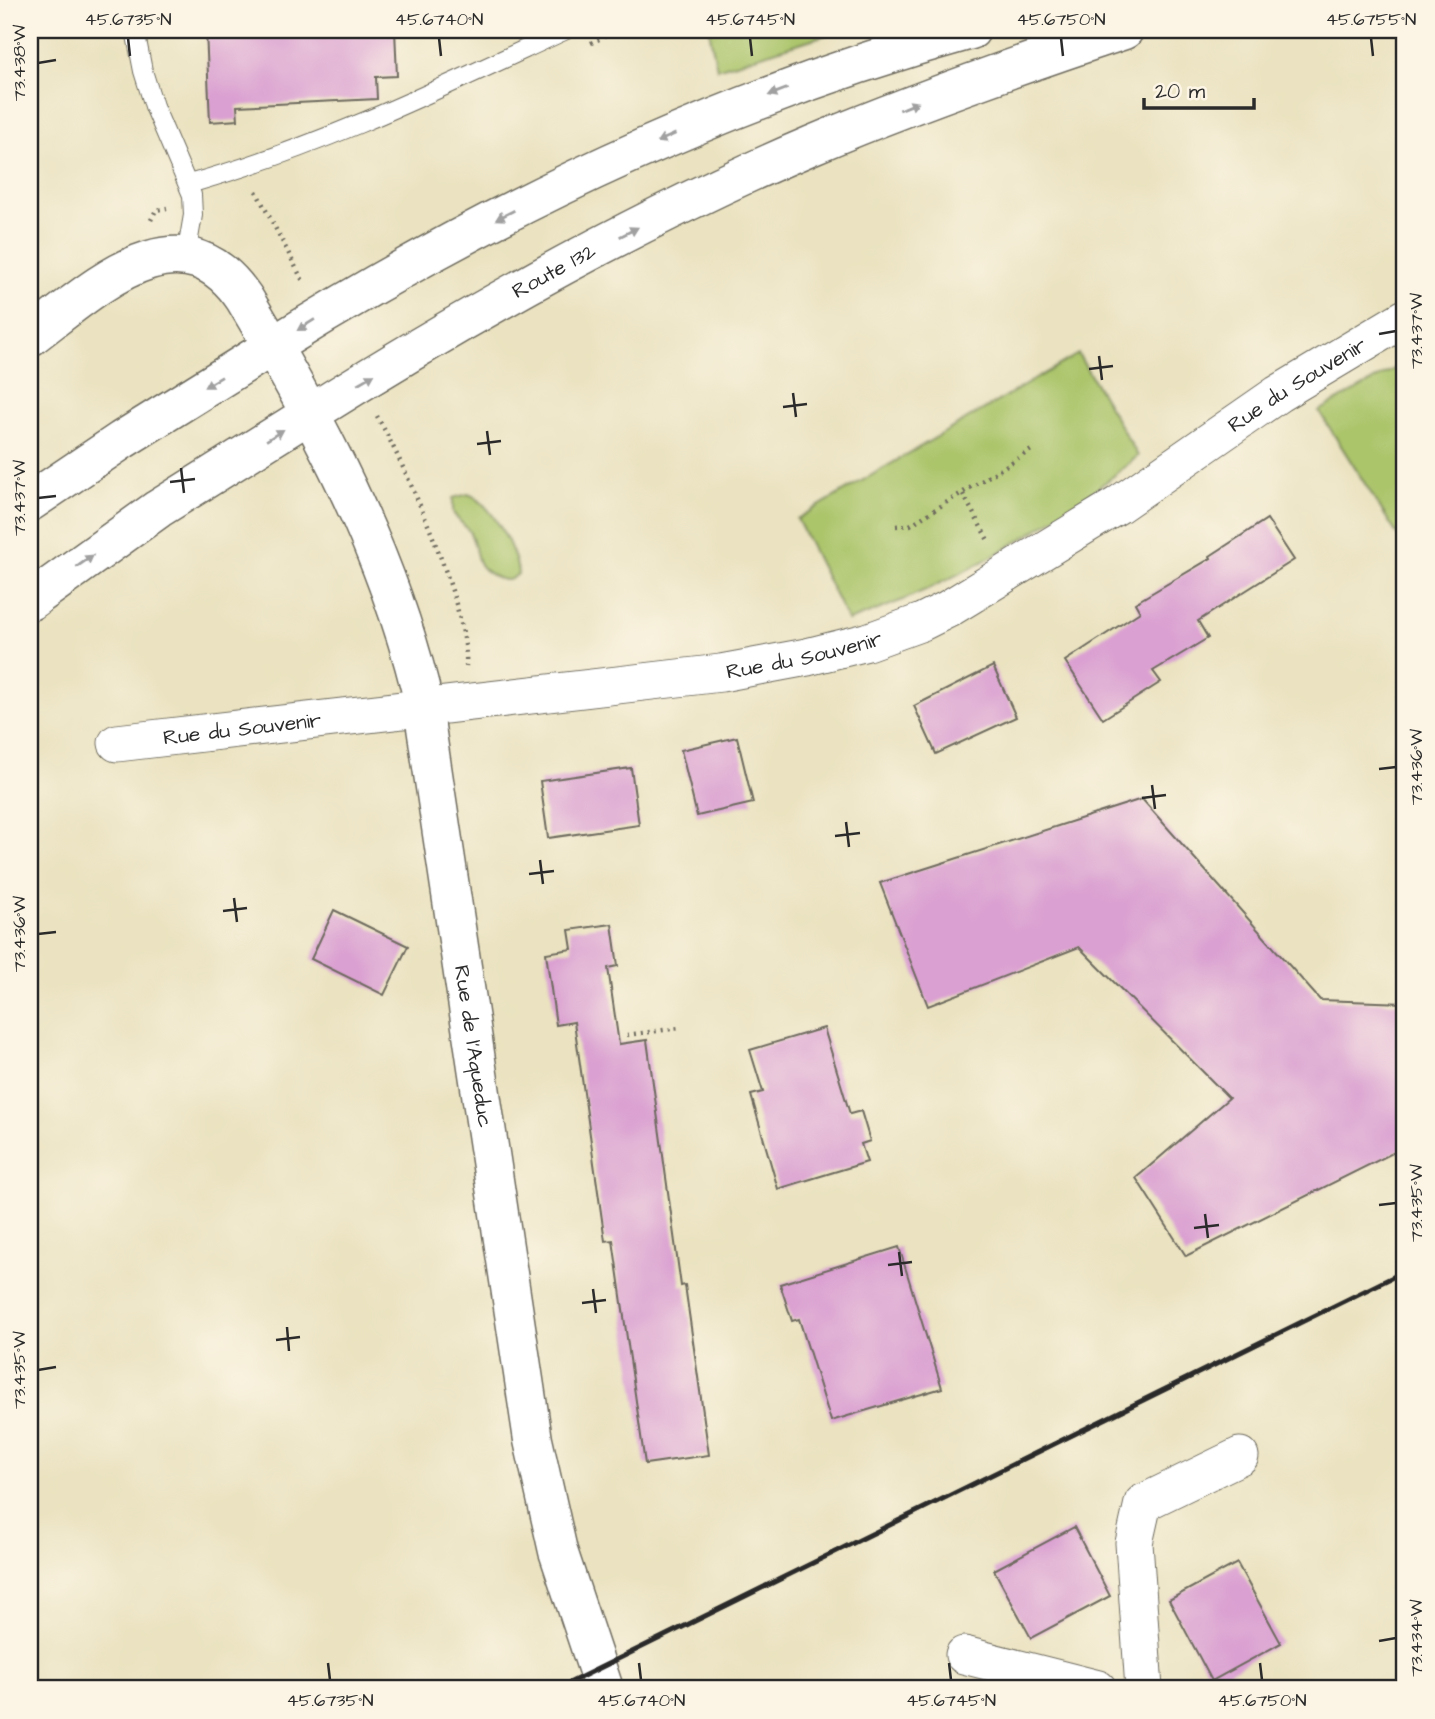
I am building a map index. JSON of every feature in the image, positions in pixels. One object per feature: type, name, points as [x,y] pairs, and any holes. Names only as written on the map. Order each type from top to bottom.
[{"type":"main road","points":[[30,502],[122,440],[271,347],[470,233],[654,143],[829,74],[971,30]]},
{"type":"main road","name":"Route 132","points":[[30,601],[158,509],[308,415],[584,255],[738,178],[913,104],[1124,30]]},
{"type":"main road","points":[[30,337],[128,268],[158,257],[186,256]]},
{"type":"main road","name":"Rue de l'Aqueduc","points":[[186,256],[207,261],[232,281],[271,347],[346,481],[376,551],[407,637],[423,706],[535,1453],[565,1576],[604,1689]]},
{"type":"street","name":"Rue du Souvenir","points":[[117,743],[721,673],[807,657],[903,630],[948,609],[1040,554],[1118,505],[1278,394],[1405,318]]},
{"type":"street","points":[[1144,1689],[1134,1543],[1143,1503],[1240,1456]]},
{"type":"street","points":[[964,1655],[1098,1689]]},
{"type":"lane","points":[[135,30],[143,71],[154,106],[189,184],[193,204],[186,256]]},
{"type":"lane","points":[[189,184],[283,156],[401,106],[566,30]]},
{"type":"path","points":[[257,192],[292,261]]},
{"type":"path","points":[[385,430],[393,441],[453,595],[466,646],[466,669]]},
{"type":"path","points":[[896,526],[910,525],[1033,449]]},
{"type":"path","points":[[963,494],[996,553]]},
{"type":"path","points":[[627,1035],[679,1028]]},
{"type":"green space","points":[[709,30],[841,30],[717,69]]},
{"type":"green space","points":[[1078,354],[1138,456],[1072,507],[1001,552],[925,590],[848,621],[797,519]]},
{"type":"green space","points":[[1405,363],[1405,547],[1319,411]]},
{"type":"green space","points":[[468,494],[485,506],[508,540],[518,574],[511,579],[501,579],[483,569],[470,533],[453,512],[453,498]]},
{"type":"building","points":[[206,30],[395,30],[397,76],[376,77],[377,99],[237,106],[238,120],[210,122]]},
{"type":"building","points":[[1267,519],[1294,560],[1198,621],[1208,638],[1153,671],[1161,682],[1103,719],[1065,661],[1140,612],[1135,603],[1211,558],[1210,556]]},
{"type":"building","points":[[993,666],[1016,717],[936,754],[914,706]]},
{"type":"building","points":[[737,737],[753,803],[697,816],[681,750]]},
{"type":"building","points":[[631,768],[639,825],[548,838],[540,781]]},
{"type":"building","points":[[1142,799],[1320,1000],[1405,1003],[1405,1147],[1186,1256],[1136,1178],[1229,1098],[1079,947],[928,1006],[880,883]]},
{"type":"building","points":[[334,910],[408,946],[384,995],[311,959]]},
{"type":"building","points":[[612,924],[618,966],[608,968],[619,1044],[647,1040],[681,1286],[685,1285],[709,1455],[645,1464],[613,1240],[605,1241],[574,1022],[556,1025],[546,953],[572,949],[569,930]]},
{"type":"building","points":[[824,1028],[850,1114],[861,1111],[870,1141],[861,1144],[867,1162],[778,1189],[751,1095],[763,1092],[750,1050]]},
{"type":"building","points":[[899,1247],[942,1388],[831,1421],[799,1319],[792,1321],[780,1284]]},
{"type":"building","points":[[1074,1527],[1110,1596],[1031,1638],[994,1570]]},
{"type":"building","points":[[1237,1563],[1281,1643],[1212,1681],[1169,1600]]},
{"type":"railway","points":[[557,1689],[1405,1271]]}]
